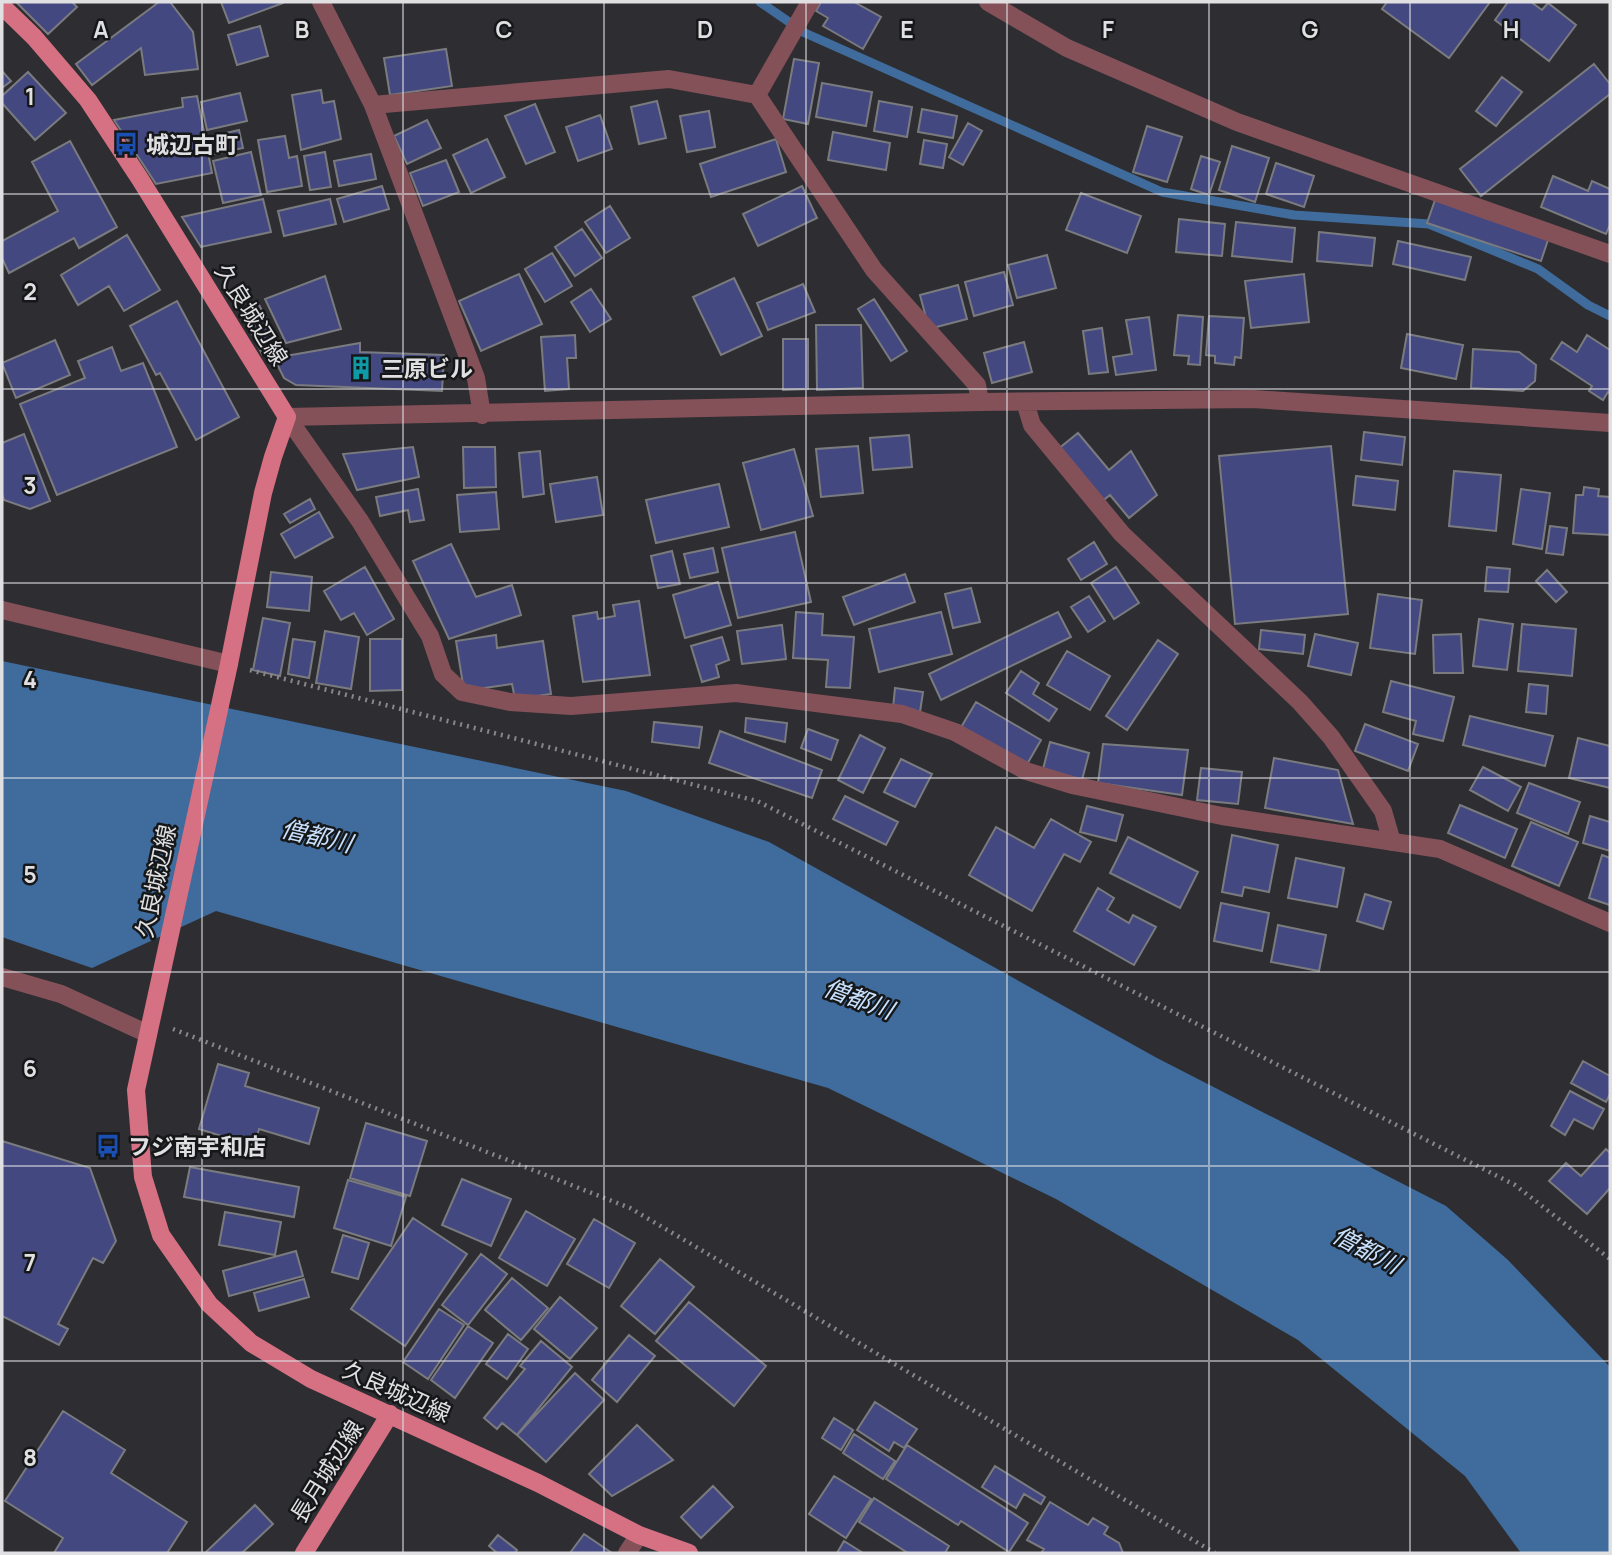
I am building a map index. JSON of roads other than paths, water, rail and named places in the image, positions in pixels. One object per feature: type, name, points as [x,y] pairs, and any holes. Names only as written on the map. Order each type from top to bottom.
[{"type":"main road","name":"久良城辺線","points":[[2,6],[34,37],[88,100],[287,417],[263,494],[229,664],[136,1090],[143,1177],[161,1235],[209,1304],[251,1343],[311,1379],[538,1483],[639,1535],[688,1553]]},
{"type":"main road","name":"長月城辺線","points":[[304,1553],[390,1414]]},
{"type":"street","points":[[321,2],[373,105],[475,378],[482,415]]},
{"type":"street","points":[[757,96],[810,2]]},
{"type":"street","points":[[988,2],[1067,48],[1237,122],[1610,254]]},
{"type":"street","points":[[373,105],[669,79],[757,96],[874,270],[977,385],[980,402]]},
{"type":"street","points":[[287,417],[1253,399],[1610,423]]},
{"type":"street","points":[[1025,402],[1032,425],[1122,534],[1300,702],[1331,737],[1383,811],[1392,842]]},
{"type":"street","points":[[287,417],[360,521],[430,636],[443,674],[462,692],[510,702],[570,705],[736,693],[902,714],[955,732],[1026,771],[1072,785],[1222,816],[1440,849],[1610,923]]},
{"type":"street","points":[[2,610],[229,664]]},
{"type":"street","points":[[2,977],[150,1020]]},
{"type":"street","points":[[627,1553],[639,1535]]},
{"type":"water","name":"僧都川","points":[[2,661],[626,791],[769,842],[1157,1058],[1446,1206],[1508,1260],[1610,1367],[1610,1553],[1521,1553],[1465,1476],[1298,1340],[1056,1199],[828,1088],[216,911],[92,968],[2,937]]},
{"type":"waterway","points":[[760,2],[805,33],[1162,192],[1294,215],[1429,224],[1538,269],[1588,305],[1610,316]]},
{"type":"place","name":"城辺古町","points":[[126,144]]},
{"type":"place","name":"三原ビル","points":[[361,368]]},
{"type":"place","name":"フジ南宇和店","points":[[108,1146]]}]
